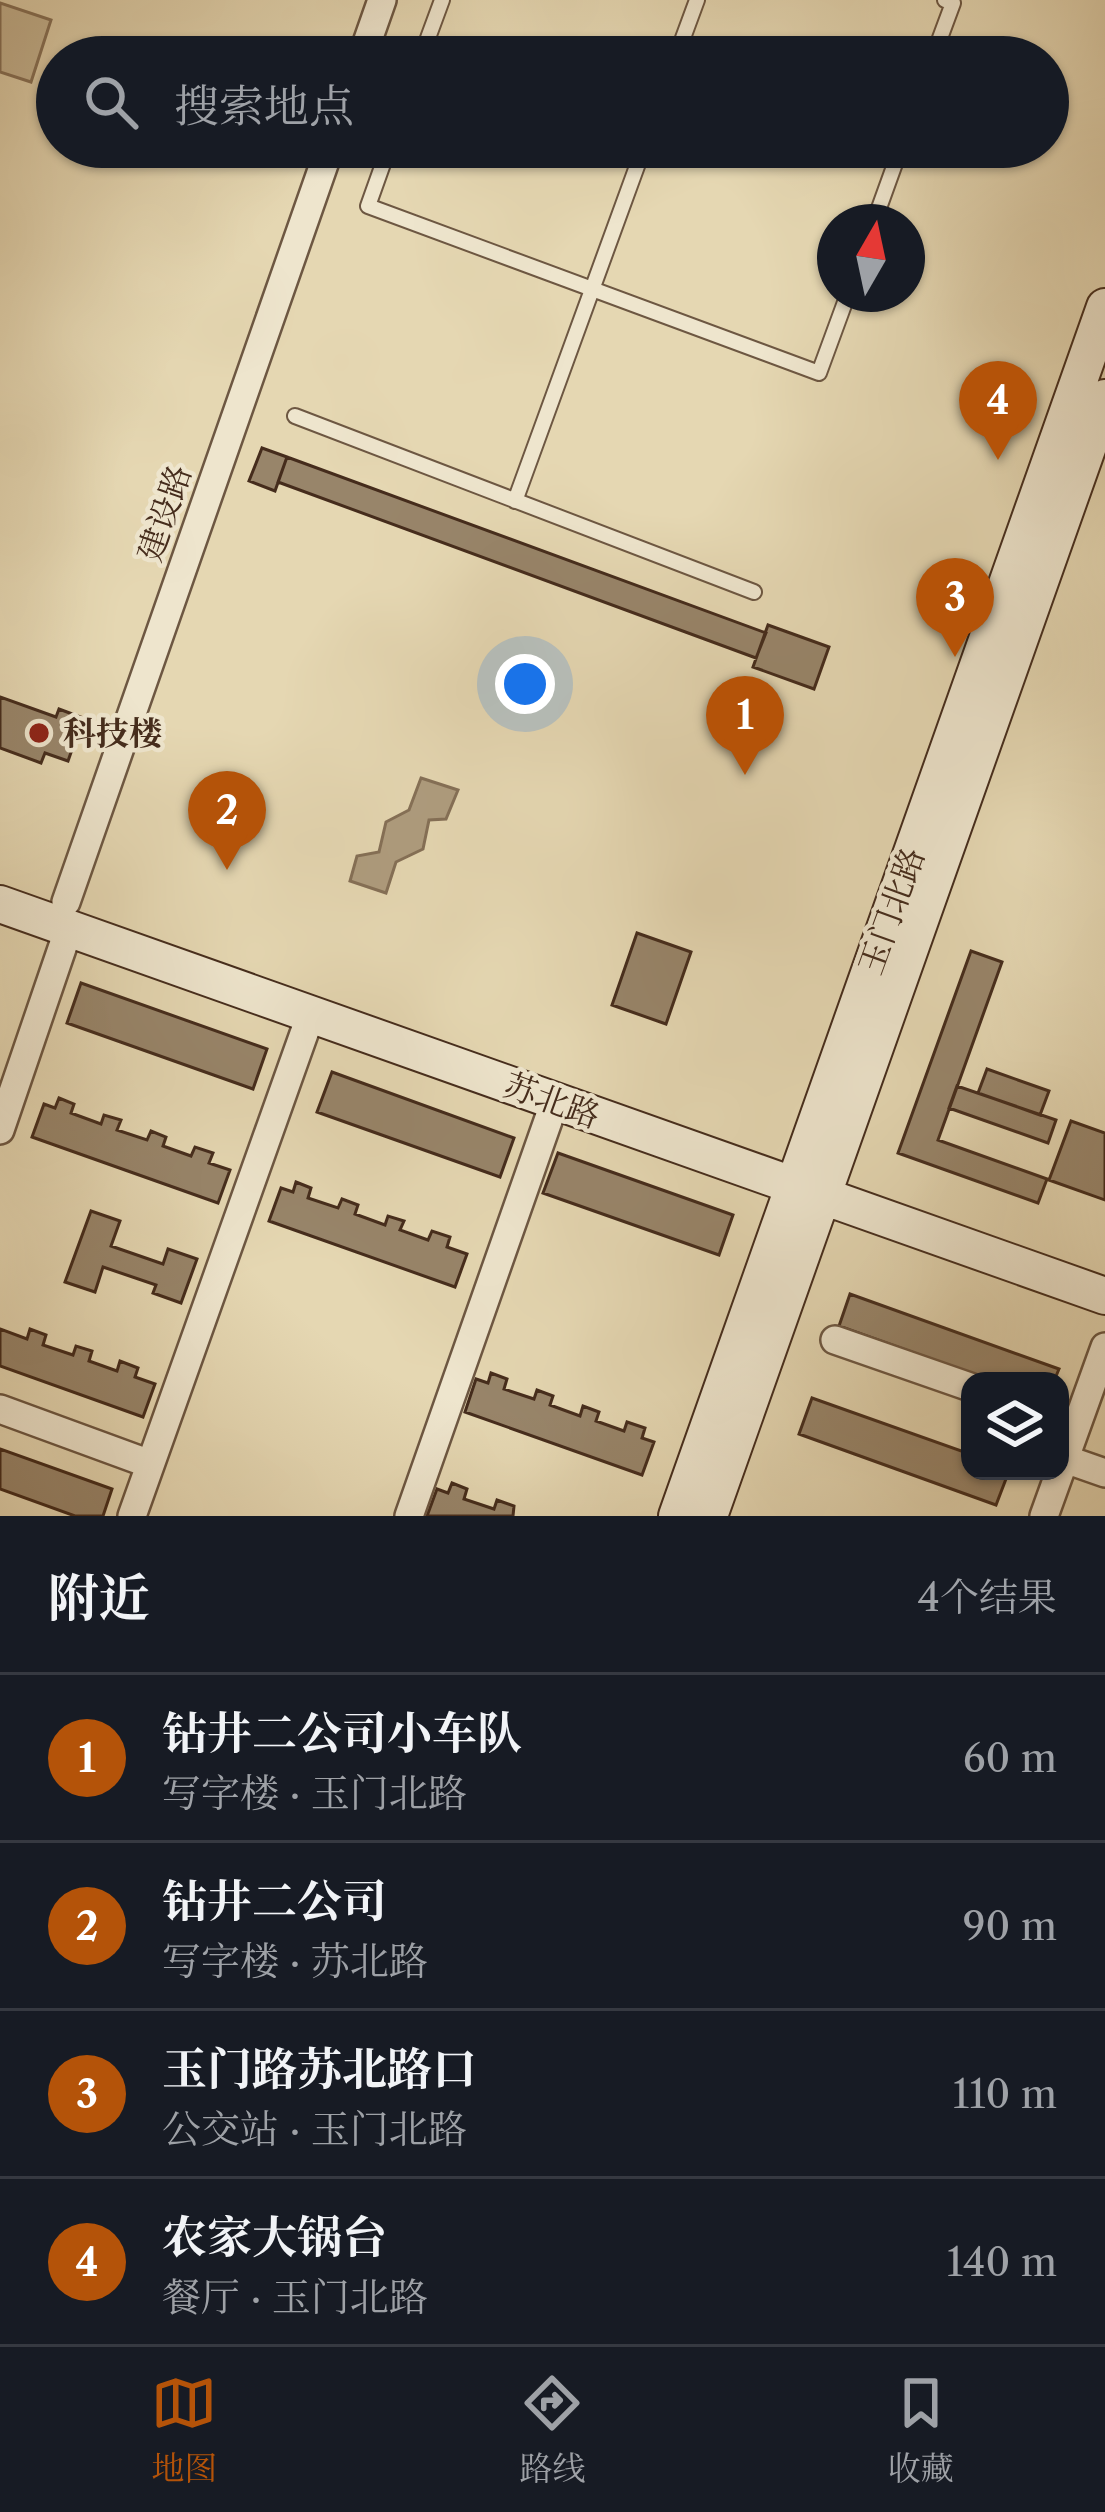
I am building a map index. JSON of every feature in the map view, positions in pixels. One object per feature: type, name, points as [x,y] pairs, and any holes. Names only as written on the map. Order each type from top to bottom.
[{"type":"street","points":[[369,36],[382,0]]},
{"type":"street","name":"建设路","points":[[0,1130],[67,915],[323,168]]},
{"type":"street","name":"玉门北路","points":[[709,1516],[812,1180],[1105,307]]},
{"type":"street","name":"玉门北路","points":[[677,1516],[812,1180],[1105,398]]},
{"type":"street","name":"苏北路","points":[[0,879],[67,915],[310,1015],[555,1101],[1105,1270]]},
{"type":"street","name":"苏北路","points":[[0,904],[67,915],[812,1180],[1105,1296]]},
{"type":"street","points":[[132,1516],[310,1015]]},
{"type":"street","points":[[409,1516],[555,1101]]},
{"type":"street","points":[[835,1340],[961,1384]]},
{"type":"street","points":[[1069,1420],[1105,1347]]},
{"type":"street","points":[[0,1409],[150,1464]]},
{"type":"street","points":[[1069,1422],[1105,1435]]},
{"type":"street","points":[[1069,1460],[1105,1474]]},
{"type":"street","points":[[1044,1516],[1057,1480]]},
{"type":"lane","points":[[429,36],[442,0]]},
{"type":"lane","points":[[684,36],[697,0]]},
{"type":"lane","points":[[941,36],[953,3],[945,0]]},
{"type":"lane","points":[[382,168],[368,206],[820,373],[842,312]]},
{"type":"lane","points":[[515,501],[636,168]]},
{"type":"lane","points":[[880,204],[893,168]]},
{"type":"lane","points":[[295,416],[754,592]]},
{"type":"shaded area","points":[[0,3],[51,20],[46,36],[36,36],[31,82],[0,72]]},
{"type":"shaded area","points":[[421,778],[458,790],[446,819],[429,820],[423,849],[396,862],[386,893],[350,881],[357,856],[379,852],[386,822],[409,810]]},
{"type":"building","points":[[262,448],[287,457],[275,491],[249,481]]},
{"type":"building","points":[[287,457],[766,633],[756,658],[278,482]]},
{"type":"building","points":[[768,625],[829,647],[814,689],[753,667]]},
{"type":"building","name":"科技楼","points":[[0,697],[56,717],[59,709],[83,718],[68,761],[45,753],[41,763],[0,748]]},
{"type":"building","points":[[637,933],[691,952],[666,1024],[612,1005]]},
{"type":"building","points":[[971,951],[1002,962],[938,1140],[1047,1179],[1038,1203],[898,1153]]},
{"type":"building","points":[[81,983],[267,1049],[253,1089],[67,1023]]},
{"type":"building","points":[[987,1069],[1049,1091],[1040,1115],[978,1093]]},
{"type":"building","points":[[332,1072],[514,1138],[500,1177],[317,1112]]},
{"type":"building","points":[[957,1086],[1056,1120],[1048,1143],[949,1108]]},
{"type":"building","points":[[59,1098],[74,1104],[71,1113],[101,1124],[104,1115],[121,1120],[117,1130],[147,1140],[151,1131],[166,1137],[163,1146],[191,1156],[195,1147],[213,1153],[209,1163],[230,1170],[218,1203],[32,1137],[44,1104],[55,1108]]},
{"type":"building","points":[[1071,1121],[1105,1133],[1105,1200],[1049,1180]]},
{"type":"building","points":[[558,1153],[733,1215],[719,1255],[543,1193]]},
{"type":"building","points":[[296,1182],[311,1188],[308,1198],[338,1208],[342,1199],[358,1205],[355,1214],[385,1225],[388,1216],[404,1221],[400,1230],[428,1240],[432,1231],[450,1237],[447,1247],[467,1254],[455,1287],[269,1221],[281,1188],[293,1192]]},
{"type":"building","points":[[91,1211],[120,1221],[111,1246],[163,1264],[168,1249],[197,1259],[181,1303],[153,1293],[156,1285],[103,1267],[95,1292],[65,1282]]},
{"type":"building","points":[[850,1294],[1059,1369],[967,1372],[839,1326]]},
{"type":"building","points":[[0,1329],[27,1339],[30,1329],[46,1335],[43,1345],[73,1355],[76,1346],[92,1351],[89,1361],[117,1371],[120,1361],[138,1368],[135,1377],[155,1384],[143,1417],[0,1366]]},
{"type":"building","points":[[491,1373],[507,1379],[504,1389],[534,1399],[537,1390],[553,1396],[550,1405],[580,1416],[583,1406],[599,1412],[596,1421],[624,1431],[627,1422],[645,1428],[642,1438],[654,1442],[642,1475],[465,1412],[476,1379],[488,1383]]},
{"type":"building","points":[[812,1398],[961,1451],[961,1480],[1006,1480],[996,1505],[799,1434]]},
{"type":"building","points":[[0,1449],[112,1489],[103,1516],[75,1516],[0,1489]]},
{"type":"building","points":[[452,1483],[467,1489],[464,1499],[494,1509],[497,1500],[514,1506],[513,1516],[427,1516],[437,1489],[448,1493]]},
{"type":"place","name":"农家大锅台","points":[[998,460]]},
{"type":"place","name":"玉门路苏北路口","points":[[955,657]]},
{"type":"place","name":"科技楼","points":[[39,733]]},
{"type":"place","name":"钻井二公司小车队","points":[[745,775]]},
{"type":"place","name":"钻井二公司","points":[[227,870]]}]
